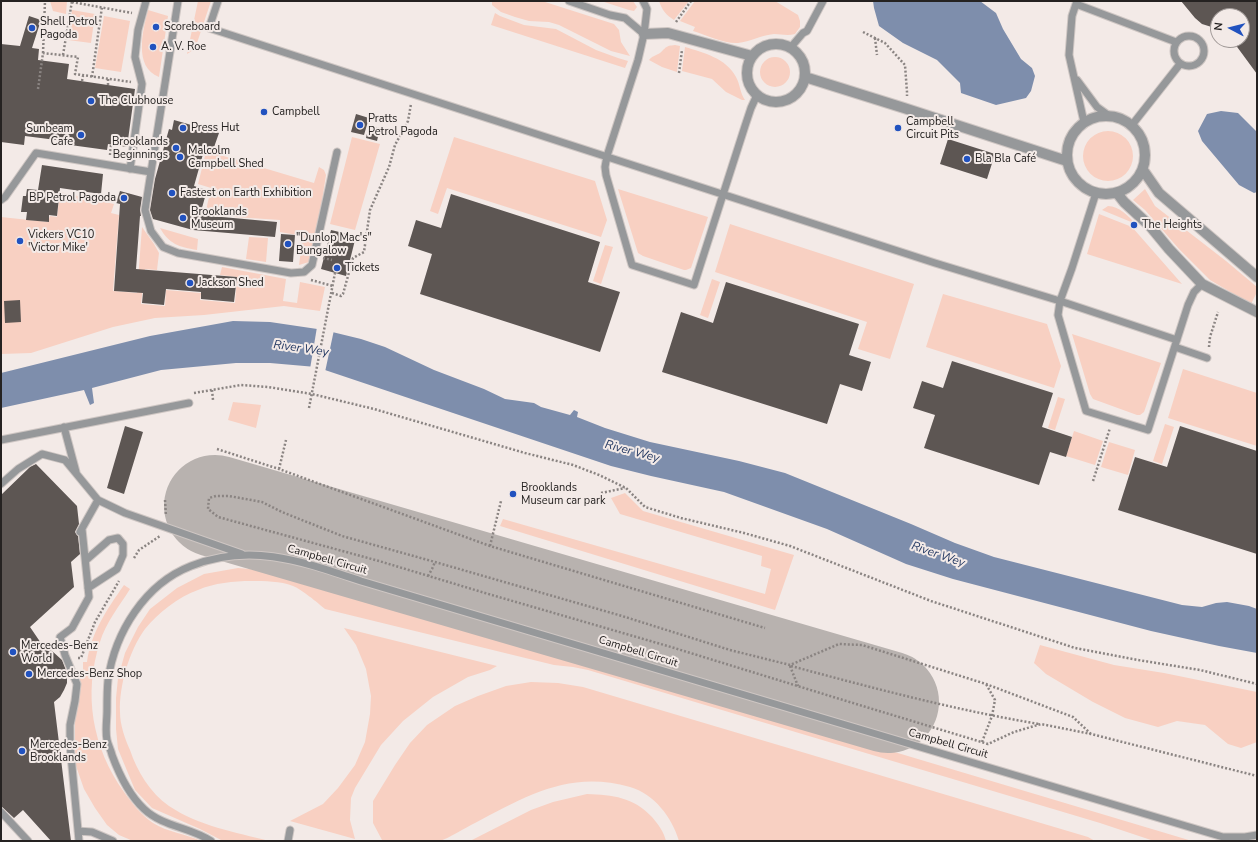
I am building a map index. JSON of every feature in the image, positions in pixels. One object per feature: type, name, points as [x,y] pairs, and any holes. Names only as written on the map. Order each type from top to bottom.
[{"type":"street","points":[[644,34],[668,33],[752,56]]},
{"type":"street","points":[[774,43],[791,47],[798,53],[805,68],[805,77],[802,86],[796,94],[779,102],[770,101],[754,92],[749,83],[747,74],[748,65],[752,56],[766,45],[774,43]]},
{"type":"street","points":[[805,77],[1067,161]]},
{"type":"street","points":[[1108,116],[1121,118],[1132,124],[1140,134],[1145,146],[1146,158],[1143,170],[1128,188],[1117,193],[1107,194],[1096,193],[1088,190],[1077,181],[1070,170],[1067,161],[1070,139],[1076,130],[1084,122],[1096,117],[1108,116]]},
{"type":"street","points":[[1143,170],[1159,194],[1257,277]]},
{"type":"street","points":[[1117,193],[1124,202],[1150,226],[1169,249],[1202,284],[1256,311]]},
{"type":"lane","points":[[130,169],[142,84],[135,57],[138,30],[146,1]]},
{"type":"lane","points":[[178,1],[145,210],[151,231],[164,246],[178,253],[291,272],[304,272],[312,265],[337,152]]},
{"type":"lane","points":[[218,1],[209,28],[935,263],[1060,301],[1208,355]]},
{"type":"lane","points":[[569,1],[610,15],[626,18],[644,34]]},
{"type":"lane","points":[[643,1],[647,9],[644,34],[638,60],[605,166],[606,175],[632,265],[694,285],[747,118],[758,94]]},
{"type":"lane","points":[[791,47],[803,33],[807,31],[823,1]]},
{"type":"lane","points":[[1084,122],[1069,55],[1072,16],[1076,2],[1176,42]]},
{"type":"lane","points":[[1185,36],[1190,36],[1199,40],[1204,48],[1204,54],[1199,62],[1189,66],[1180,64],[1174,56],[1174,46],[1176,42],[1185,36]]},
{"type":"lane","points":[[1132,124],[1180,64]]},
{"type":"lane","points":[[1075,78],[1097,107],[1108,116]]},
{"type":"lane","points":[[1,200],[5,197],[36,153],[151,172]]},
{"type":"lane","points":[[1096,193],[1060,301],[1058,315],[1086,411],[1148,430],[1188,305],[1194,292],[1202,284]]},
{"type":"lane","points":[[1,440],[188,403]]},
{"type":"lane","points":[[64,428],[77,474]]},
{"type":"lane","points":[[1,484],[18,468],[42,454],[65,460],[98,500],[125,513],[243,554]]},
{"type":"lane","points":[[79,841],[70,745],[70,725],[77,684],[66,659],[60,637],[72,628],[89,597],[86,560],[81,530],[98,500]]},
{"type":"lane","points":[[86,560],[109,540],[118,538],[123,544],[123,555],[117,569],[88,588]]},
{"type":"lane","name":"Campbell Circuit","points":[[211,841],[194,832],[160,821],[144,809],[125,786],[107,740],[108,680],[121,636],[132,616],[148,594],[167,579],[191,566],[216,558],[243,554],[272,556],[318,567],[1223,837],[1245,838],[1257,835]]},
{"type":"lane","points":[[1,812],[28,841]]},
{"type":"lane","points":[[78,830],[92,832],[112,841]]},
{"type":"lane","points":[[288,841],[290,830]]},
{"type":"path","points":[[38,89],[43,53],[45,1]]},
{"type":"path","points":[[63,55],[72,1],[142,14]]},
{"type":"path","points":[[676,22],[691,1]]},
{"type":"path","points":[[92,77],[102,7]]},
{"type":"path","points":[[863,32],[885,43],[905,65],[908,92],[904,108]]},
{"type":"path","points":[[874,38],[877,55]]},
{"type":"path","points":[[678,73],[683,47]]},
{"type":"path","points":[[43,53],[78,57],[75,74],[142,84]]},
{"type":"path","points":[[82,81],[83,76]]},
{"type":"path","points":[[108,79],[108,85]]},
{"type":"path","points":[[332,293],[342,296],[344,294],[353,258],[364,252],[370,210],[389,167],[395,145],[408,121],[413,94]]},
{"type":"path","points":[[299,272],[301,277],[333,286]]},
{"type":"path","points":[[309,408],[335,273]]},
{"type":"path","points":[[1208,355],[1210,337],[1218,312]]},
{"type":"path","points":[[191,393],[241,385],[290,390],[374,409],[525,453],[573,465],[626,488],[645,508],[790,546],[931,601],[1075,648],[1200,670],[1257,684]]},
{"type":"path","points":[[212,390],[213,400]]},
{"type":"path","points":[[1093,481],[1113,419]]},
{"type":"path","points":[[279,469],[286,440]]},
{"type":"path","points":[[217,449],[279,469],[490,546],[765,628]]},
{"type":"path","points":[[601,493],[626,488]]},
{"type":"path","points":[[1041,724],[1014,732],[988,744],[671,647],[372,559],[218,517],[208,509],[209,498],[216,496],[229,496],[262,502],[282,512],[342,536],[622,616],[730,650],[858,684],[992,716],[1041,724],[1091,734],[1257,776]]},
{"type":"path","points":[[131,563],[139,550],[160,536],[166,521],[165,500]]},
{"type":"path","points":[[490,546],[501,501]]},
{"type":"path","points":[[428,576],[435,562]]},
{"type":"path","points":[[66,659],[81,658],[95,622],[122,576]]},
{"type":"path","points":[[790,665],[839,644],[862,645],[986,684],[1072,718],[1091,734]]},
{"type":"path","points":[[790,665],[798,686]]},
{"type":"path","points":[[982,742],[992,716],[995,700],[986,684]]},
{"type":"shaded area","points":[[50,1],[67,1],[66,14],[53,11]]},
{"type":"shaded area","points":[[198,1],[211,1],[195,49],[187,54]]},
{"type":"shaded area","points":[[492,1],[542,1],[614,24],[619,30],[621,42],[630,56],[611,51],[559,25],[549,22],[529,21],[501,12],[492,5]]},
{"type":"shaded area","points":[[601,1],[633,1],[637,7],[634,11]]},
{"type":"shaded area","points":[[659,1],[689,1],[674,20],[661,7]]},
{"type":"shaded area","points":[[695,1],[775,1],[798,15],[800,27],[795,34],[792,35],[774,34],[738,43],[721,41],[693,31],[695,27],[680,21]]},
{"type":"shaded area","points":[[72,10],[95,14],[91,43],[68,40]]},
{"type":"shaded area","points":[[148,10],[168,16],[159,77],[151,72],[143,57],[142,37]]},
{"type":"shaded area","points":[[495,13],[524,25],[556,29],[596,50],[628,61],[625,68],[491,25]]},
{"type":"shaded area","points":[[104,16],[130,21],[121,72],[95,68]]},
{"type":"shaded area","points":[[675,45],[680,46],[677,72],[662,67],[649,60],[666,47]]},
{"type":"shaded area","points":[[685,47],[714,57],[726,65],[736,77],[745,100],[726,92],[712,79],[682,71]]},
{"type":"shaded area","points":[[775,57],[786,61],[790,72],[786,83],[775,87],[764,83],[760,72],[764,61]]},
{"type":"shaded area","points":[[1103,131],[1113,131],[1126,138],[1133,151],[1133,161],[1126,174],[1113,181],[1103,181],[1094,177],[1087,170],[1083,161],[1083,151],[1087,142],[1094,135]]},
{"type":"shaded area","points":[[352,137],[380,144],[355,230],[330,224]]},
{"type":"shaded area","points":[[454,137],[595,181],[607,220],[601,237],[447,188],[438,214],[430,211]]},
{"type":"shaded area","points":[[209,143],[207,151],[314,183],[319,167],[324,170],[326,175],[313,258],[309,262],[299,265],[303,236],[280,232],[280,220],[205,215],[211,188],[198,184],[205,156],[197,153]]},
{"type":"shaded area","points":[[618,189],[708,217],[691,268],[684,270],[638,253]]},
{"type":"shaded area","points":[[1145,189],[1155,206],[1257,287],[1257,292],[1251,304],[1210,280],[1179,249],[1145,210],[1133,200]]},
{"type":"shaded area","points":[[60,192],[114,204],[111,213],[119,215],[113,291],[137,293],[142,227],[159,253],[157,270],[145,269],[141,304],[165,306],[166,290],[201,293],[200,300],[235,303],[237,277],[220,275],[222,267],[286,279],[283,301],[297,303],[300,282],[325,287],[320,311],[284,306],[204,315],[155,318],[113,327],[31,353],[1,354],[1,217],[48,222],[50,216],[57,217]]},
{"type":"shaded area","points":[[1108,206],[1112,206],[1120,210],[1136,224],[1102,210]]},
{"type":"shaded area","points":[[1099,214],[1132,227],[1182,284],[1087,254]]},
{"type":"shaded area","points":[[730,224],[914,284],[890,359],[858,349],[867,322],[715,272]]},
{"type":"shaded area","points":[[160,228],[198,239],[197,250],[185,248],[175,244],[167,238]]},
{"type":"shaded area","points":[[249,237],[268,238],[266,262],[246,259]]},
{"type":"shaded area","points":[[605,245],[613,247],[601,284],[593,281]]},
{"type":"shaded area","points":[[712,279],[720,282],[708,318],[700,315]]},
{"type":"shaded area","points":[[943,294],[1047,324],[1061,366],[1054,388],[926,347]]},
{"type":"shaded area","points":[[1072,334],[1161,363],[1144,412],[1137,415],[1093,399],[1090,394]]},
{"type":"shaded area","points":[[1183,369],[1257,393],[1257,446],[1168,418]]},
{"type":"shaded area","points":[[1058,397],[1065,399],[1055,430],[1048,428]]},
{"type":"shaded area","points":[[233,402],[261,405],[256,428],[228,420]]},
{"type":"shaded area","points":[[1165,424],[1174,427],[1162,464],[1153,461]]},
{"type":"shaded area","points":[[1074,431],[1103,441],[1095,465],[1066,456]]},
{"type":"shaded area","points":[[1109,442],[1135,450],[1128,475],[1101,467]]},
{"type":"shaded area","points":[[625,493],[643,511],[794,555],[775,610],[500,526],[503,519],[765,594],[771,569],[761,566],[762,556],[620,514],[611,498]]},
{"type":"shaded area","points":[[238,568],[296,573],[1192,841],[1154,841],[1100,823],[588,670],[554,665],[325,609],[305,593],[288,584],[267,581],[238,581],[211,586],[191,593],[176,601],[156,617],[145,629],[134,648],[123,680],[120,702],[122,727],[133,758],[140,774],[162,801],[192,819],[218,828],[269,841],[223,841],[152,808],[135,790],[118,749],[116,729],[116,698],[118,678],[125,653],[138,627],[150,609],[177,588],[204,574]]},
{"type":"shaded area","points":[[124,585],[130,589],[105,628],[95,662],[92,681],[92,700],[98,738],[104,757],[113,775],[124,792],[141,813],[158,826],[201,841],[133,841],[119,835],[107,825],[95,808],[84,789],[76,766],[75,720],[80,677],[83,677],[83,662],[87,662],[96,631],[106,612]]},
{"type":"shaded area","points":[[344,628],[497,666],[490,670],[468,677],[433,697],[403,721],[381,745],[355,788],[351,798],[350,820],[355,839],[290,821],[323,804],[338,788],[355,765],[365,742],[370,714],[371,696],[366,669],[356,645]]},
{"type":"shaded area","points":[[1040,645],[1114,665],[1164,673],[1257,692],[1257,742],[1241,748],[1228,744],[1205,725],[1177,721],[1158,727],[1125,718],[1093,702],[1046,674],[1034,663]]},
{"type":"shaded area","points":[[531,682],[558,683],[583,687],[1088,837],[1095,841],[679,841],[667,815],[647,795],[630,787],[608,783],[587,782],[549,788],[531,795],[440,841],[421,842],[382,840],[373,823],[373,801],[410,743],[427,725],[455,706],[506,686]]},
{"type":"shaded area","points":[[587,794],[614,796],[637,805],[645,810],[659,825],[666,841],[470,841],[531,810],[553,802]]},
{"type":"water","points":[[873,1],[980,1],[996,13],[1003,29],[1021,59],[1032,68],[1035,76],[1031,91],[1026,98],[996,105],[961,93],[960,83],[937,60],[903,43],[879,26]]},
{"type":"water","points":[[1221,111],[1238,113],[1257,132],[1257,192],[1254,193],[1239,185],[1202,141],[1198,131],[1207,114]]},
{"type":"water","name":"River Wey","points":[[233,321],[270,322],[324,330],[361,339],[385,347],[434,370],[484,389],[505,399],[534,403],[541,407],[570,415],[574,410],[578,412],[577,417],[605,428],[650,442],[739,461],[785,473],[955,543],[994,557],[1182,605],[1202,607],[1227,602],[1249,606],[1257,609],[1257,653],[1151,631],[953,579],[906,564],[827,529],[724,492],[611,466],[316,367],[270,363],[236,363],[161,370],[92,388],[94,403],[90,405],[84,390],[1,408],[1,373],[150,336]]},
{"type":"pier","points":[[317,327],[334,330],[325,372],[310,369]]},
{"type":"building","points":[[1181,1],[1257,1],[1257,74],[1238,48],[1250,48],[1250,8],[1210,8],[1210,26],[1202,24]]},
{"type":"building","points":[[29,16],[41,20],[32,48],[39,49],[38,60],[69,64],[67,79],[135,89],[127,147],[108,144],[107,150],[63,144],[64,141],[25,136],[24,145],[1,142],[1,44],[20,46]]},
{"type":"building","name":"Pratts Petrol Pagoda","points":[[356,114],[369,118],[364,135],[351,132]]},
{"type":"building","points":[[174,120],[219,133],[213,150],[205,147],[194,186],[207,190],[200,215],[277,222],[275,237],[193,230],[153,219],[150,210],[155,179],[169,129],[172,130]]},
{"type":"building","points":[[369,125],[380,128],[377,141],[366,138]]},
{"type":"building","name":"Bla Bla Café","points":[[948,139],[995,154],[987,179],[940,164]]},
{"type":"building","points":[[42,165],[103,174],[101,194],[60,188],[57,216],[49,215],[49,222],[26,220],[27,212],[21,212],[23,196],[26,196],[27,189],[38,190]]},
{"type":"building","points":[[120,191],[142,197],[136,269],[237,277],[234,302],[201,299],[201,292],[166,289],[164,305],[142,303],[143,293],[114,291],[120,204],[116,203]]},
{"type":"building","points":[[451,194],[600,242],[588,282],[620,292],[600,352],[420,294],[432,254],[408,246],[416,220],[441,228]]},
{"type":"building","points":[[331,230],[356,236],[346,276],[321,269]]},
{"type":"building","name":"\"Dunlop Mac's\" Bungalow","points":[[281,234],[295,235],[293,262],[279,261]]},
{"type":"building","points":[[726,282],[859,324],[849,355],[871,362],[862,391],[840,384],[827,424],[662,372],[681,312],[713,323]]},
{"type":"building","points":[[20,300],[21,322],[5,323],[4,301]]},
{"type":"building","points":[[952,361],[1053,393],[1042,427],[1072,437],[1066,457],[1050,452],[1039,485],[924,448],[935,415],[913,408],[922,381],[943,388]]},
{"type":"building","points":[[125,426],[143,432],[124,494],[107,488]]},
{"type":"building","points":[[1180,426],[1257,451],[1257,554],[1118,510],[1135,457],[1167,467]]},
{"type":"building","name":"Mercedes-Benz World","points":[[36,464],[77,506],[79,524],[75,532],[78,536],[80,554],[71,562],[74,587],[30,627],[45,649],[52,651],[62,660],[67,673],[67,683],[64,690],[60,697],[54,702],[71,841],[51,841],[23,810],[14,818],[1,806],[1,495],[30,467]]},
{"type":"runway","points":[[215,506],[888,702]]},
{"type":"place","name":"Scoreboard","points":[[156,27]]},
{"type":"place","name":"Shell Petrol Pagoda","points":[[32,28]]},
{"type":"place","name":"A. V. Roe","points":[[153,47]]},
{"type":"place","name":"The Clubhouse","points":[[91,101]]},
{"type":"place","name":"Campbell","points":[[264,112]]},
{"type":"place","name":"Pratts Petrol Pagoda","points":[[360,125]]},
{"type":"place","name":"Press Hut","points":[[183,128]]},
{"type":"place","name":"Campbell Circuit Pits","points":[[898,128]]},
{"type":"place","name":"Sunbeam Cafe","points":[[81,135]]},
{"type":"place","name":"Brooklands Beginnings","points":[[176,148]]},
{"type":"place","name":"Malcolm Campbell Shed","points":[[180,157]]},
{"type":"place","name":"Bla Bla Café","points":[[967,159]]},
{"type":"place","name":"Fastest on Earth Exhibition","points":[[172,193]]},
{"type":"place","name":"BP Petrol Pagoda","points":[[124,198]]},
{"type":"place","name":"Brooklands Museum","points":[[183,218]]},
{"type":"place","name":"The Heights","points":[[1134,225]]},
{"type":"place","name":"Vickers VC10 'Victor Mike'","points":[[20,241]]},
{"type":"place","name":"\"Dunlop Mac's\" Bungalow","points":[[288,244]]},
{"type":"place","name":"Tickets","points":[[337,268]]},
{"type":"place","name":"Jackson Shed","points":[[190,283]]},
{"type":"place","name":"Brooklands Museum car park","points":[[513,494]]},
{"type":"place","name":"Mercedes-Benz World","points":[[13,652]]},
{"type":"place","name":"Mercedes-Benz Shop","points":[[29,674]]},
{"type":"place","name":"Mercedes-Benz Brooklands","points":[[22,751]]}]
